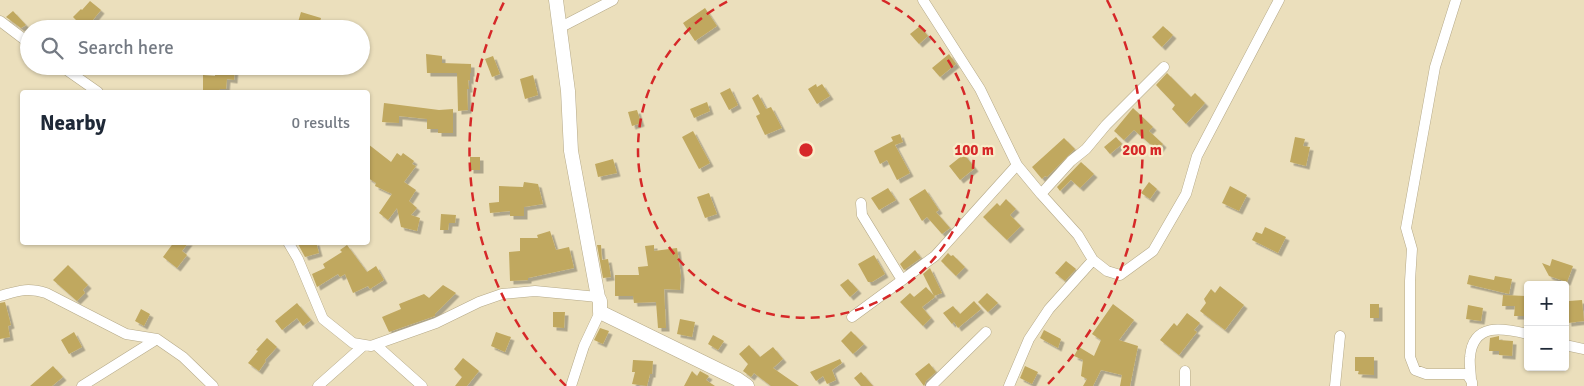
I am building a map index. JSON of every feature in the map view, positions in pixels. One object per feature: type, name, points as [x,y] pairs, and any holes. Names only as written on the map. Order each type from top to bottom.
[{"type":"street","points":[[556,0],[568,91],[571,151],[600,301],[600,312],[584,346],[571,386]]},
{"type":"street","points":[[561,27],[613,0]]},
{"type":"street","points":[[923,0],[980,89],[1017,165],[1078,235],[1093,260],[1106,271],[1120,275],[1153,251],[1186,194],[1197,156],[1279,0]]},
{"type":"street","points":[[1456,0],[1434,67],[1406,228],[1412,249],[1410,357],[1415,370],[1426,374],[1467,374],[1471,383]]},
{"type":"street","points":[[0,21],[20,36]]},
{"type":"street","points":[[1041,194],[1071,161],[1086,149],[1106,124],[1164,67]]},
{"type":"street","points":[[74,75],[95,90]]},
{"type":"street","points":[[852,317],[935,256],[1017,165]]},
{"type":"street","points":[[861,202],[862,215],[902,280]]},
{"type":"street","points":[[290,245],[298,259],[323,319],[353,343],[363,346],[376,345],[436,323],[478,302],[502,294],[535,291],[598,298]]},
{"type":"street","points":[[1009,386],[1020,358],[1049,309],[1093,260]]},
{"type":"street","points":[[0,296],[19,290],[32,289],[46,293],[126,334],[156,339],[183,357],[212,386]]},
{"type":"street","points":[[600,312],[737,379],[747,386]]},
{"type":"street","points":[[1471,383],[1470,356],[1474,342],[1486,330],[1499,328],[1524,333]]},
{"type":"street","points":[[932,386],[986,332]]},
{"type":"street","points":[[1335,386],[1340,336]]},
{"type":"street","points":[[82,386],[156,339]]},
{"type":"street","points":[[376,345],[422,386]]},
{"type":"street","points":[[318,386],[363,346]]},
{"type":"street","points":[[1569,346],[1584,349]]},
{"type":"street","points":[[1185,371],[1185,386]]},
{"type":"building","points":[[90,1],[101,10],[93,20],[76,20],[73,17]]},
{"type":"building","points":[[705,8],[717,26],[695,41],[683,23]]},
{"type":"building","points":[[13,11],[21,20],[20,27],[6,17]]},
{"type":"building","points":[[301,12],[321,18],[320,20],[299,20]]},
{"type":"building","points":[[920,26],[928,36],[919,44],[910,34]]},
{"type":"building","points":[[1163,26],[1173,35],[1162,47],[1152,37]]},
{"type":"building","points":[[426,54],[442,56],[442,63],[471,64],[470,81],[468,80],[469,89],[467,89],[468,110],[458,111],[457,73],[427,73]]},
{"type":"building","points":[[949,54],[956,64],[940,77],[932,68]]},
{"type":"building","points":[[493,56],[500,74],[492,77],[485,59]]},
{"type":"building","points":[[1167,73],[1191,97],[1195,93],[1205,103],[1186,124],[1172,109],[1175,105],[1156,85]]},
{"type":"building","points":[[203,75],[234,75],[234,80],[227,79],[226,89],[203,90]]},
{"type":"building","points":[[533,75],[538,95],[525,99],[520,79]]},
{"type":"building","points":[[816,84],[817,87],[822,84],[830,96],[817,104],[808,89]]},
{"type":"building","points":[[730,88],[738,105],[729,110],[720,93]]},
{"type":"building","points":[[758,94],[766,109],[771,107],[782,128],[765,135],[756,116],[760,114],[752,98]]},
{"type":"building","points":[[707,102],[710,111],[694,118],[690,109]]},
{"type":"building","points":[[384,103],[439,110],[453,109],[453,133],[438,133],[438,129],[427,129],[427,119],[399,116],[399,123],[382,122]]},
{"type":"building","points":[[1133,108],[1153,127],[1149,131],[1163,144],[1158,151],[1134,130],[1124,140],[1114,131]]},
{"type":"building","points":[[637,110],[641,123],[632,126],[628,112]]},
{"type":"building","points":[[693,131],[710,163],[699,169],[682,137]]},
{"type":"building","points":[[900,134],[903,142],[895,145],[910,173],[897,180],[887,160],[880,164],[874,151],[893,141],[891,137]]},
{"type":"building","points":[[1116,137],[1122,144],[1110,154],[1104,147]]},
{"type":"building","points":[[1295,137],[1305,139],[1303,146],[1310,147],[1306,166],[1290,162]]},
{"type":"building","points":[[1064,138],[1075,149],[1047,177],[1045,176],[1042,179],[1032,167]]},
{"type":"building","points":[[370,146],[391,162],[397,153],[401,156],[403,153],[414,161],[412,164],[416,166],[404,182],[416,190],[409,201],[417,208],[411,215],[420,218],[417,231],[401,227],[397,208],[388,220],[379,213],[392,194],[375,186],[376,183],[370,179]]},
{"type":"building","points":[[964,154],[975,168],[960,180],[949,166]]},
{"type":"building","points":[[470,157],[480,157],[480,170],[470,170]]},
{"type":"building","points":[[613,159],[617,173],[598,177],[595,164]]},
{"type":"building","points":[[1081,162],[1094,174],[1080,188],[1071,180],[1060,191],[1057,187]]},
{"type":"building","points":[[524,182],[538,184],[543,204],[524,207],[524,216],[510,216],[510,211],[490,213],[489,203],[499,202],[499,186],[523,187]]},
{"type":"building","points":[[1149,182],[1157,189],[1150,199],[1141,193]]},
{"type":"building","points":[[1230,186],[1247,195],[1239,211],[1222,203]]},
{"type":"building","points":[[888,188],[896,200],[879,210],[871,198]]},
{"type":"building","points":[[925,189],[939,210],[936,212],[950,228],[942,234],[927,217],[922,221],[909,199]]},
{"type":"building","points":[[709,193],[717,214],[705,218],[697,197]]},
{"type":"building","points":[[1006,199],[1016,209],[1010,215],[1021,226],[1007,240],[983,217],[997,203],[1000,206]]},
{"type":"building","points":[[441,214],[456,215],[455,223],[449,223],[448,230],[440,230]]},
{"type":"building","points":[[1265,227],[1286,237],[1278,253],[1252,240],[1256,232],[1262,234]]},
{"type":"building","points":[[550,231],[556,250],[569,247],[574,268],[528,278],[528,280],[510,281],[509,252],[520,251],[520,238],[538,238],[537,235]]},
{"type":"building","points":[[172,245],[187,245],[182,251],[187,255],[177,268],[163,257]]},
{"type":"building","points":[[299,245],[317,245],[319,253],[305,257]]},
{"type":"building","points":[[347,245],[367,272],[376,266],[384,280],[370,289],[368,286],[353,293],[345,274],[340,277],[338,274],[317,287],[312,274],[325,268],[323,264],[342,252],[340,250]]},
{"type":"building","points":[[597,245],[601,245],[602,260],[608,259],[611,277],[603,278]]},
{"type":"building","points":[[654,245],[654,251],[677,248],[681,276],[680,290],[664,289],[666,328],[658,328],[656,302],[634,303],[633,296],[615,296],[615,275],[639,275],[638,267],[648,266],[645,246]]},
{"type":"building","points":[[915,250],[921,258],[904,270],[900,264]]},
{"type":"building","points":[[948,253],[951,256],[953,255],[965,267],[956,276],[941,261]]},
{"type":"building","points":[[874,255],[885,274],[872,282],[868,282],[858,264]]},
{"type":"building","points":[[1552,259],[1573,266],[1567,281],[1564,281],[1549,276],[1542,263],[1550,266]]},
{"type":"building","points":[[1066,261],[1076,269],[1065,281],[1055,273]]},
{"type":"building","points":[[68,265],[88,285],[83,290],[85,293],[77,301],[53,280]]},
{"type":"building","points":[[930,268],[942,293],[934,296],[923,274]]},
{"type":"building","points":[[1469,275],[1494,280],[1495,276],[1512,279],[1509,294],[1467,284]]},
{"type":"building","points":[[848,279],[858,290],[850,297],[840,285]]},
{"type":"building","points":[[443,285],[456,293],[435,316],[389,332],[382,317],[401,309],[399,304],[424,294],[429,298]]},
{"type":"building","points":[[1220,286],[1244,305],[1225,330],[1200,311],[1206,303],[1204,299],[1211,289],[1215,293]]},
{"type":"building","points":[[926,287],[935,297],[922,307],[931,318],[923,326],[900,302],[910,293],[914,297]]},
{"type":"building","points":[[987,293],[998,303],[988,312],[978,302]]},
{"type":"building","points":[[1503,295],[1524,296],[1524,316],[1514,316],[1515,306],[1502,306]]},
{"type":"building","points":[[1582,300],[1584,321],[1569,323],[1569,301]]},
{"type":"building","points":[[974,301],[981,309],[958,328],[943,313],[953,306],[960,314]]},
{"type":"building","points":[[5,302],[11,325],[8,326],[10,337],[0,339],[0,303]]},
{"type":"building","points":[[297,303],[311,320],[303,326],[297,318],[282,330],[275,321]]},
{"type":"building","points":[[1113,304],[1134,320],[1119,340],[1138,346],[1130,386],[1120,386],[1122,375],[1101,370],[1093,386],[1083,386],[1087,379],[1081,376],[1083,360],[1074,356],[1079,347],[1094,356],[1101,340],[1092,334]]},
{"type":"building","points":[[1370,304],[1379,304],[1379,318],[1370,318]]},
{"type":"building","points":[[1468,305],[1483,308],[1481,321],[1466,319]]},
{"type":"building","points":[[141,309],[150,314],[144,326],[135,321]]},
{"type":"building","points":[[553,312],[565,312],[564,328],[553,327]]},
{"type":"building","points":[[1187,313],[1200,323],[1194,330],[1197,332],[1179,355],[1160,340],[1174,323],[1177,326]]},
{"type":"building","points":[[680,319],[695,322],[692,337],[677,334]]},
{"type":"building","points":[[600,328],[609,331],[603,344],[594,340]]},
{"type":"building","points":[[1044,330],[1061,339],[1058,348],[1040,338]]},
{"type":"building","points":[[851,331],[864,344],[853,354],[841,341]]},
{"type":"building","points":[[74,332],[82,347],[69,354],[61,340]]},
{"type":"building","points":[[496,332],[511,337],[505,352],[491,346]]},
{"type":"building","points":[[713,335],[724,341],[718,350],[708,344]]},
{"type":"building","points":[[1499,336],[1499,340],[1513,341],[1512,356],[1499,355],[1499,351],[1489,351],[1490,338]]},
{"type":"building","points":[[267,338],[277,347],[265,360],[259,371],[248,363]]},
{"type":"building","points":[[749,345],[760,357],[773,347],[783,359],[773,368],[799,386],[771,386],[754,373],[751,377],[743,371],[748,364],[739,354]]},
{"type":"building","points":[[1355,357],[1374,357],[1374,375],[1358,374],[1359,371],[1355,371]]},
{"type":"building","points":[[463,358],[479,371],[467,386],[455,386],[462,377],[454,369]]},
{"type":"building","points":[[840,359],[842,363],[832,370],[836,380],[827,384],[823,376],[816,381],[810,372]]},
{"type":"building","points":[[633,360],[653,361],[652,374],[650,374],[647,386],[632,384],[635,372],[632,372]]},
{"type":"building","points":[[929,363],[936,372],[926,381],[924,386],[915,374]]},
{"type":"building","points":[[53,366],[63,377],[52,386],[30,386]]},
{"type":"building","points":[[1025,366],[1038,372],[1032,384],[1020,378]]},
{"type":"building","points":[[692,371],[697,376],[700,371],[709,376],[706,380],[715,386],[684,386]]},
{"type":"building","points":[[861,372],[873,386],[861,386],[854,378]]}]
